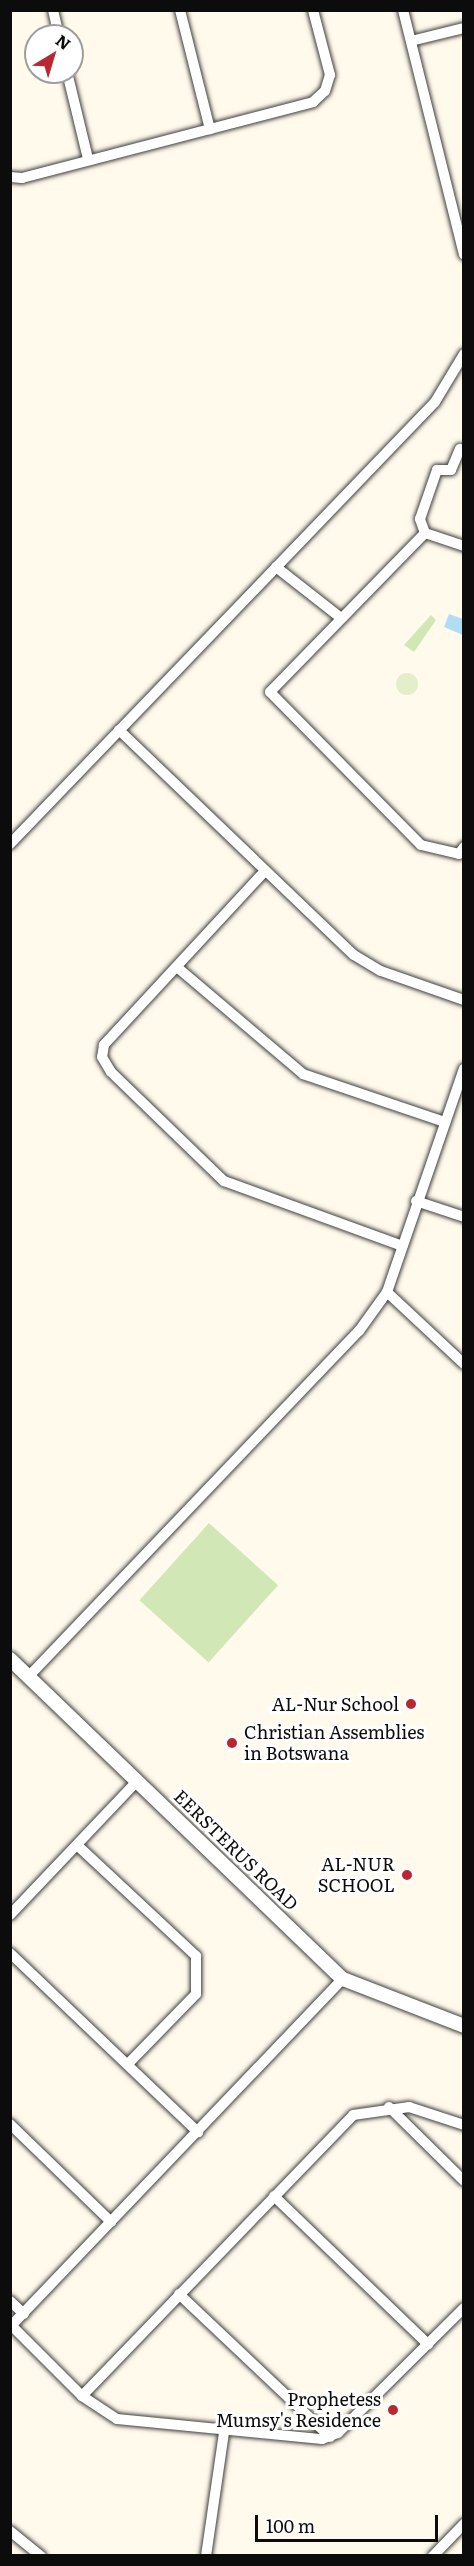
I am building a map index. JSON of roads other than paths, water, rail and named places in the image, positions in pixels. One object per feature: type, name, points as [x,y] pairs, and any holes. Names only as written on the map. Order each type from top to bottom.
[{"type":"street","points":[[180,10],[210,129]]},
{"type":"street","points":[[10,177],[313,102],[325,91],[330,75],[313,10]]},
{"type":"street","points":[[403,10],[464,255]]},
{"type":"street","points":[[411,40],[464,28]]},
{"type":"street","points":[[71,84],[88,159]]},
{"type":"street","points":[[10,844],[435,402],[464,354]]},
{"type":"street","points":[[425,533],[420,519],[437,470],[451,470],[460,449]]},
{"type":"street","points":[[425,533],[464,546]]},
{"type":"street","points":[[425,533],[341,618],[271,694],[421,845],[459,854],[464,847]]},
{"type":"street","points":[[276,567],[341,618]]},
{"type":"street","points":[[119,730],[264,872],[367,963],[464,1000]]},
{"type":"street","points":[[264,872],[178,968],[104,1045],[102,1057],[111,1072],[212,1172],[239,1191],[403,1246]]},
{"type":"street","points":[[178,968],[303,1074],[445,1122]]},
{"type":"street","points":[[29,1676],[359,1331],[387,1293],[416,1201],[445,1122],[460,1090],[464,1069]]},
{"type":"street","points":[[416,1201],[464,1217]]},
{"type":"street","points":[[387,1293],[464,1364]]},
{"type":"street","name":"EERSTERUS ROAD","points":[[10,1659],[343,1979],[464,2026]]},
{"type":"street","points":[[10,1915],[138,1780]]},
{"type":"street","points":[[77,1845],[196,1956],[196,1994],[128,2064]]},
{"type":"street","points":[[10,1953],[198,2132]]},
{"type":"street","points":[[343,1979],[11,2327],[82,2396],[117,2418],[224,2433],[330,2437],[464,2308]]},
{"type":"street","points":[[82,2396],[353,2115],[388,2107],[418,2109],[464,2125]]},
{"type":"street","points":[[388,2107],[464,2181]]},
{"type":"street","points":[[10,2124],[111,2222]]},
{"type":"street","points":[[274,2196],[428,2344]]},
{"type":"street","points":[[179,2294],[330,2437]]},
{"type":"street","points":[[10,2301],[24,2314]]},
{"type":"street","points":[[206,2556],[224,2433]]},
{"type":"street","points":[[433,2556],[463,2526]]},
{"type":"street","points":[[10,2531],[40,2556]]},
{"type":"water","points":[[449,614],[463,619],[463,635],[444,627]]},
{"type":"place","name":"AL-Nur School","points":[[411,1704]]},
{"type":"place","name":"Christian Assemblies in Botswana","points":[[232,1743]]},
{"type":"place","name":"AL-NUR SCHOOL","points":[[407,1875]]},
{"type":"place","name":"Prophetess Mumsy's Residence","points":[[393,2410]]}]
